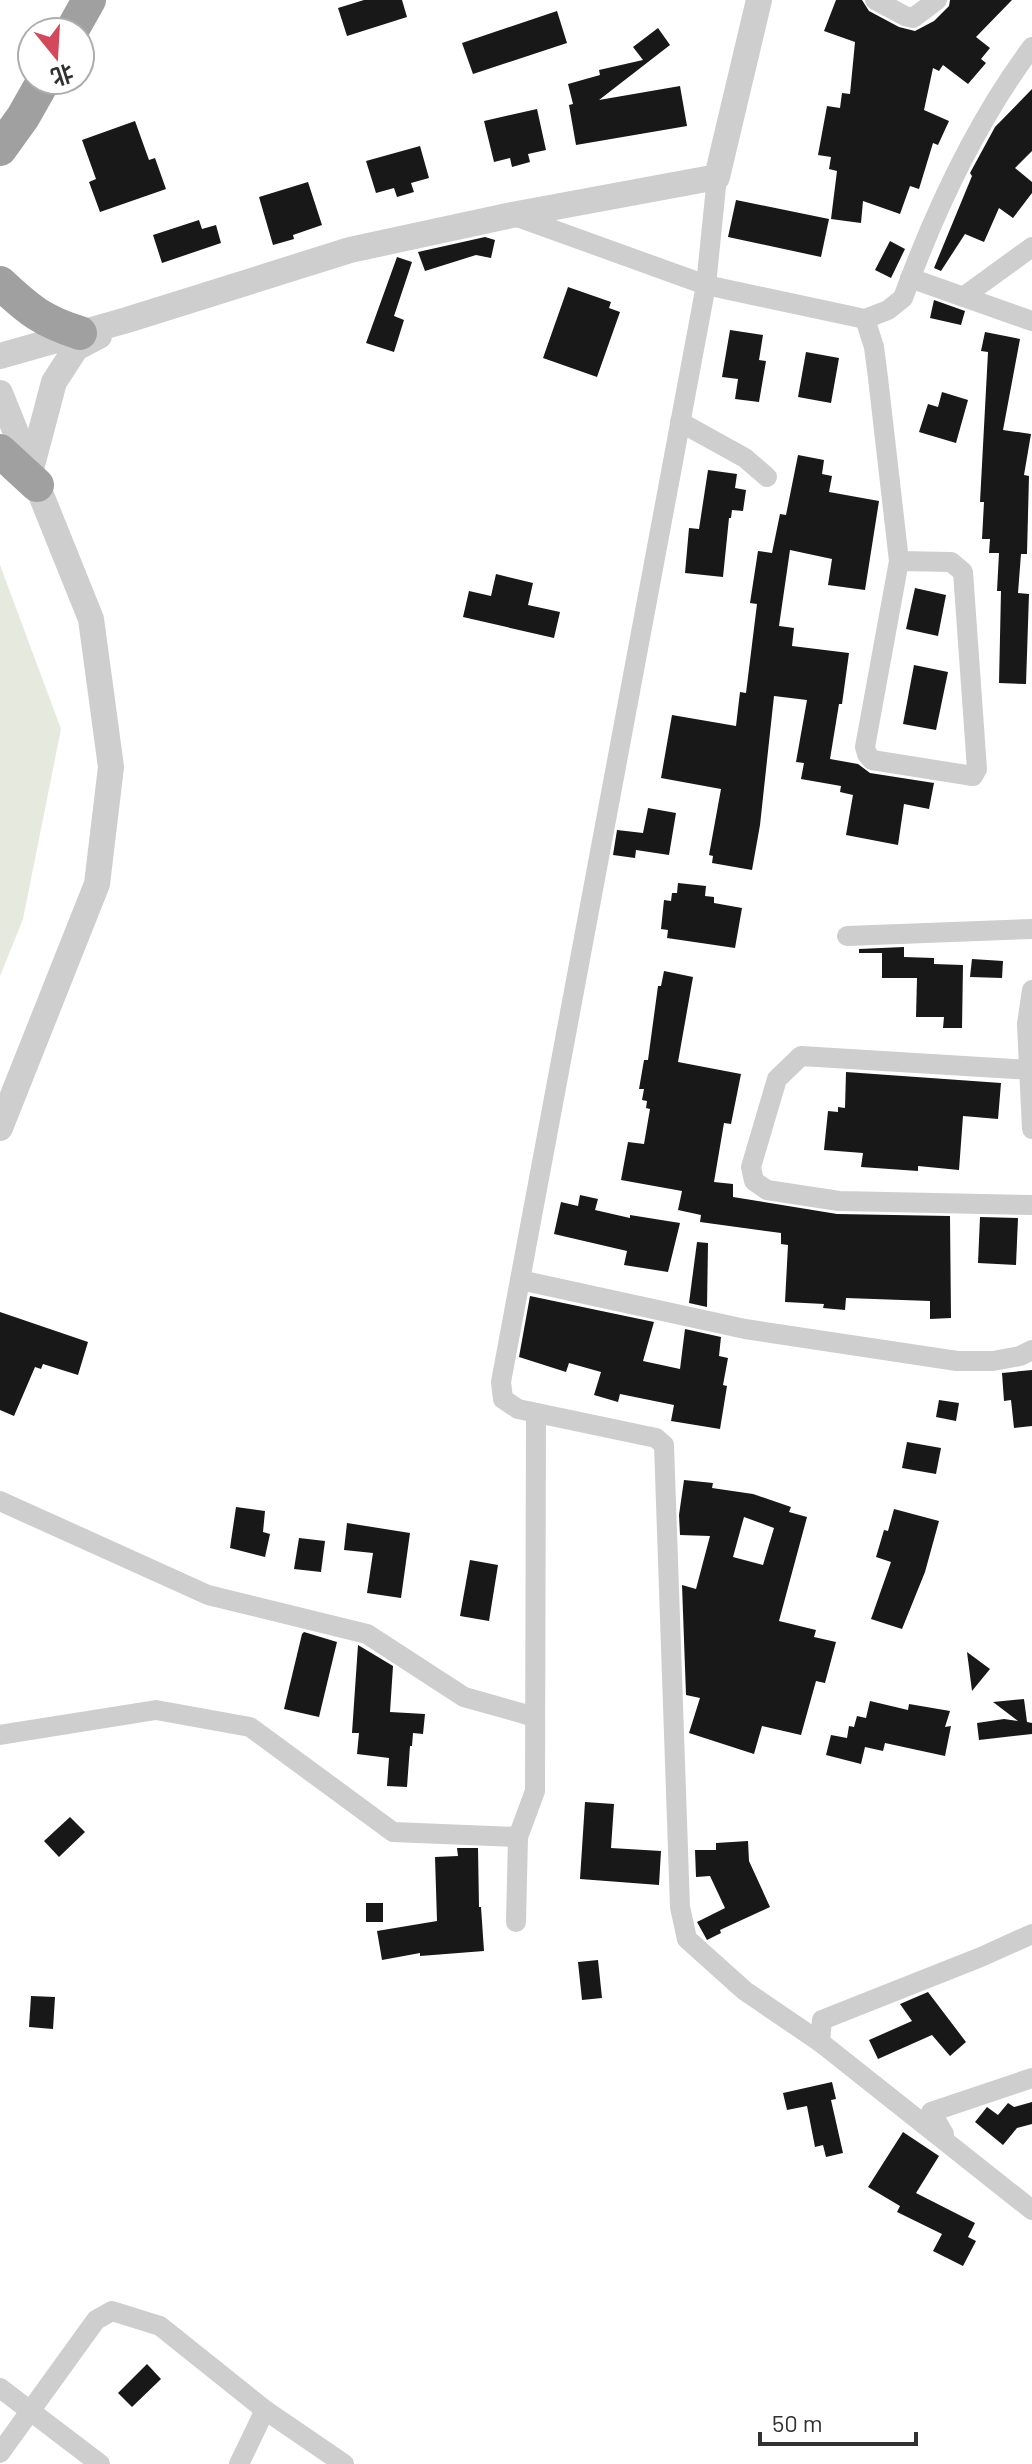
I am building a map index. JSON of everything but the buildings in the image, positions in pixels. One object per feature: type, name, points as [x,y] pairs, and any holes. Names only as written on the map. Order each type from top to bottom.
[{"type":"highway","points":[[0,149],[35,96]]},
{"type":"highway","points":[[0,283],[26,307],[50,323],[80,333]]},
{"type":"highway","points":[[0,451],[34,477]]},
{"type":"street","points":[[759,0],[717,177],[706,285],[501,1382],[503,1399],[518,1409],[656,1438],[664,1445],[680,1907],[687,1939],[745,1991],[820,2042],[1032,2210]]},
{"type":"street","points":[[875,0],[913,18],[937,0]]},
{"type":"street","points":[[512,215],[706,285],[865,319],[888,310],[903,298],[964,155],[1001,88],[1032,47]]},
{"type":"street","points":[[0,356],[350,250],[512,215],[717,177]]},
{"type":"street","points":[[963,297],[1032,247]]},
{"type":"street","points":[[910,278],[1032,321]]},
{"type":"street","points":[[865,319],[874,347],[899,561],[865,747],[872,760],[973,776],[977,769],[963,572],[951,562],[899,561]]},
{"type":"street","points":[[34,477],[54,382],[66,361],[76,348],[127,320]]},
{"type":"street","points":[[0,393],[91,619],[111,767],[97,884],[0,1128]]},
{"type":"street","points":[[680,422],[745,458],[767,477]]},
{"type":"street","points":[[847,936],[1032,929]]},
{"type":"street","points":[[1032,990],[1027,1024],[1032,1129]]},
{"type":"street","points":[[1031,1070],[801,1056],[777,1079],[751,1167],[754,1181],[767,1190],[839,1201],[1032,1205]]},
{"type":"street","points":[[520,1280],[745,1329],[957,1361],[993,1361],[1020,1356],[1032,1350]]},
{"type":"street","points":[[516,1922],[518,1837],[535,1791],[536,1413]]},
{"type":"street","points":[[0,1501],[208,1595],[367,1634],[464,1697],[535,1717]]},
{"type":"street","points":[[0,1735],[156,1710],[250,1727],[393,1832],[518,1837]]},
{"type":"street","points":[[820,2042],[822,2020],[1032,1934]]},
{"type":"street","points":[[952,2147],[931,2112],[1032,2078]]},
{"type":"street","points":[[0,2453],[96,2320],[112,2311],[160,2326],[265,2410],[344,2464]]},
{"type":"street","points":[[0,2388],[100,2464]]},
{"type":"street","points":[[239,2464],[265,2410]]},
{"type":"shaded area","points":[[0,565],[61,729],[23,919],[0,976]]}]
